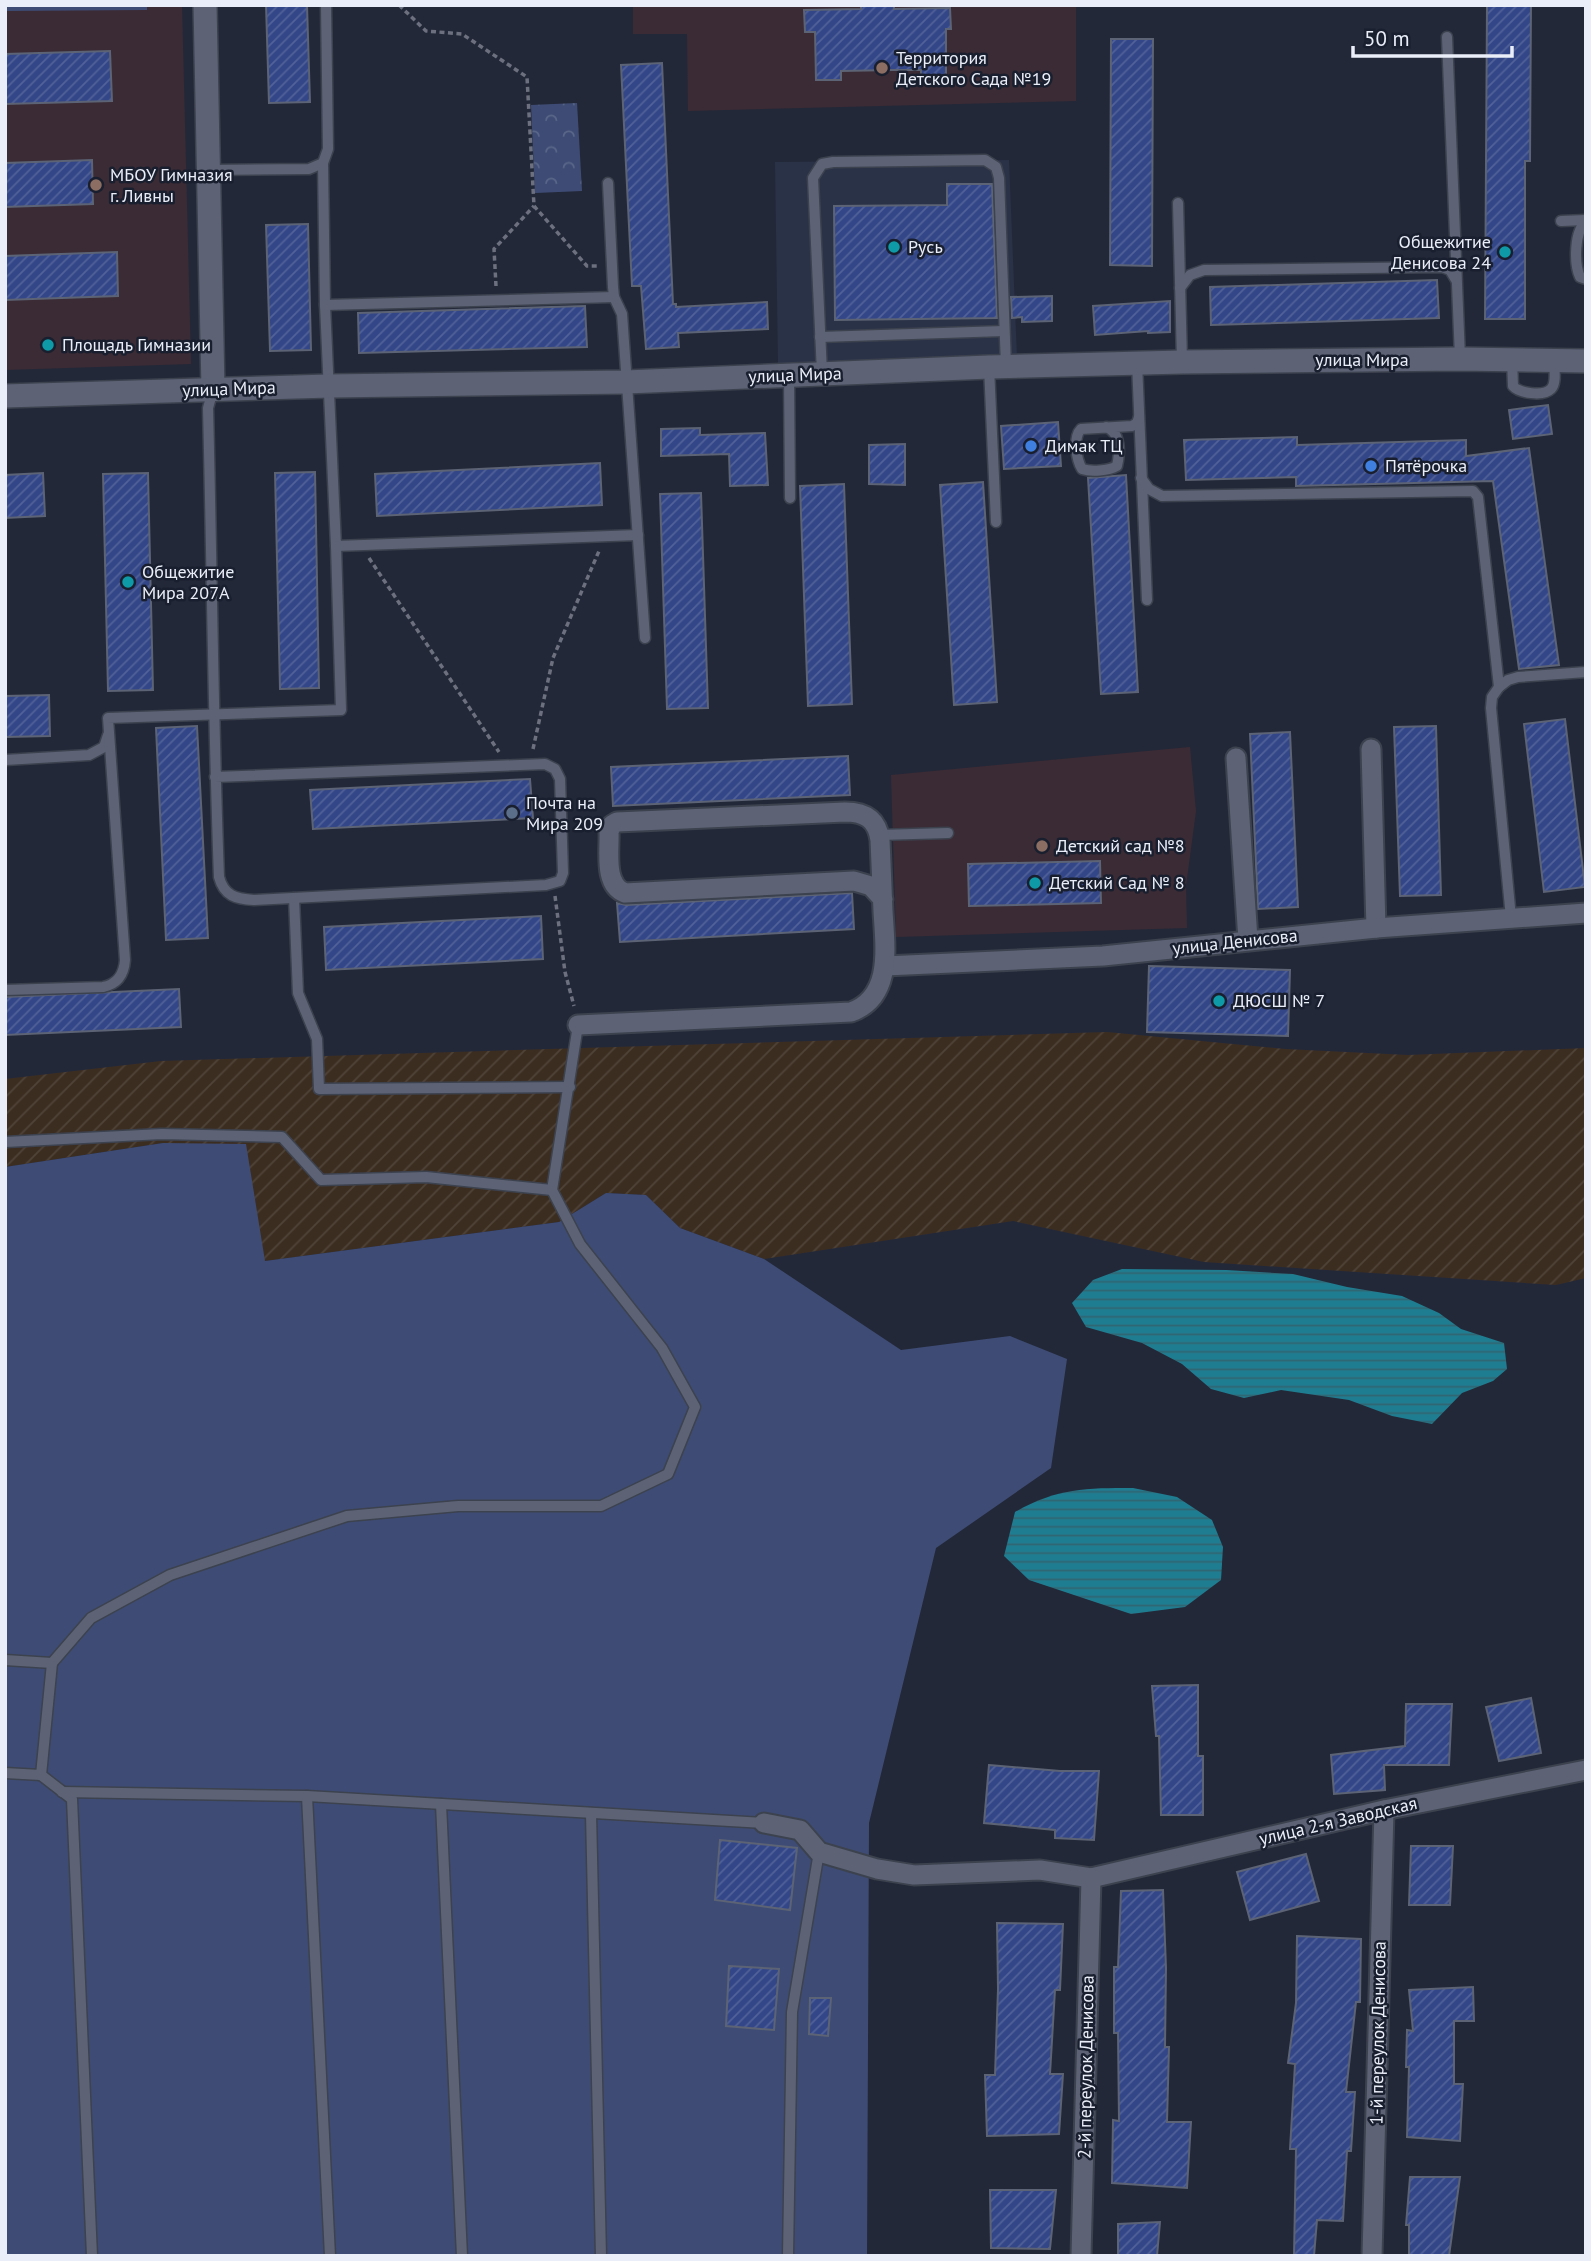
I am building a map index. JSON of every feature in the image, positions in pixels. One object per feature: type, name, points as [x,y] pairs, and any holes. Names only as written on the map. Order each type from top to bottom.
[{"type":"street","points":[[205,5],[213,389]]},
{"type":"street","name":"улица Мира","points":[[5,396],[330,386],[626,382],[997,366],[1460,359],[1586,361]]},
{"type":"street","points":[[1371,749],[1376,928]]},
{"type":"street","points":[[1236,758],[1248,940]]},
{"type":"street","points":[[578,1025],[851,1012],[870,1000],[881,981],[885,966],[883,899],[881,859],[879,835],[873,820],[857,812],[621,821],[613,824],[609,831],[611,881],[617,890],[627,894],[854,881],[871,886],[883,899]]},
{"type":"street","points":[[854,881],[870,874],[881,859]]},
{"type":"street","name":"улица Денисова","points":[[885,966],[1102,956],[1376,928],[1586,913]]},
{"type":"street","name":"улица 2-я Заводская","points":[[1091,1878],[1384,1810],[1586,1770]]},
{"type":"street","name":"1-й переулок Денисова","points":[[1372,2256],[1384,1810]]},
{"type":"street","points":[[764,1823],[800,1830],[819,1852],[877,1869],[914,1875],[1040,1870],[1091,1878]]},
{"type":"street","name":"2-й переулок Денисова","points":[[1081,2256],[1091,1878]]},
{"type":"lane","points":[[5,990],[103,987],[112,985],[122,972],[125,960],[108,718],[341,710],[325,305],[323,163],[328,149],[326,5]]},
{"type":"lane","points":[[1447,37],[1460,359]]},
{"type":"lane","points":[[822,373],[813,178],[819,166],[832,162],[985,160],[993,164],[999,178],[1004,331],[997,366],[996,522]]},
{"type":"lane","points":[[208,170],[309,169],[323,163]]},
{"type":"lane","points":[[608,183],[614,297],[622,314],[645,638]]},
{"type":"lane","points":[[1178,203],[1182,362]]},
{"type":"lane","points":[[1561,221],[1586,221]]},
{"type":"lane","points":[[1586,221],[1578,232],[1577,269],[1579,275],[1586,279]]},
{"type":"lane","points":[[1180,288],[1187,278],[1200,271],[1445,267],[1454,275],[1457,284]]},
{"type":"lane","points":[[325,305],[614,297]]},
{"type":"lane","points":[[820,337],[1004,331]]},
{"type":"lane","points":[[1512,359],[1513,386],[1521,392],[1545,392],[1551,389],[1554,384],[1554,360]]},
{"type":"lane","points":[[1137,363],[1147,600]]},
{"type":"lane","points":[[789,375],[790,498]]},
{"type":"lane","points":[[213,389],[208,408],[213,715],[215,777],[219,877],[223,888],[239,899],[294,898],[554,884],[560,881],[564,873],[560,779],[551,766],[508,765],[215,777]]},
{"type":"lane","points":[[1106,427],[1117,435],[1117,466],[1112,469],[1082,469],[1078,463],[1077,433],[1082,429],[1106,427],[1134,425],[1139,417]]},
{"type":"lane","points":[[1142,478],[1152,492],[1166,496],[1473,491],[1478,497],[1499,687]]},
{"type":"lane","points":[[336,546],[638,535]]},
{"type":"lane","points":[[1511,918],[1492,697],[1508,680],[1518,677],[1586,672]]},
{"type":"lane","points":[[5,760],[89,755],[104,747],[109,728]]},
{"type":"lane","points":[[89,755],[101,760],[112,775]]},
{"type":"lane","points":[[879,835],[948,833]]},
{"type":"lane","points":[[294,898],[298,993],[317,1039],[319,1089],[570,1087]]},
{"type":"lane","points":[[41,1775],[52,1663],[91,1618],[170,1575],[347,1516],[458,1506],[601,1506],[668,1474],[695,1407],[662,1348],[580,1244],[552,1190],[578,1025]]},
{"type":"lane","points":[[5,1142],[162,1134],[282,1137],[321,1180],[426,1177],[552,1190]]},
{"type":"lane","points":[[5,1660],[52,1663]]},
{"type":"lane","points":[[5,1773],[41,1775],[72,1799],[92,2256]]},
{"type":"lane","points":[[62,1792],[307,1797],[764,1823]]},
{"type":"lane","points":[[307,1797],[330,2256]]},
{"type":"lane","points":[[441,1804],[462,2256]]},
{"type":"lane","points":[[591,1813],[601,2256]]},
{"type":"lane","points":[[788,2256],[792,2012],[819,1852]]},
{"type":"path","points":[[399,5],[426,32],[462,34],[527,77],[534,206],[587,266],[612,266]]},
{"type":"path","points":[[497,300],[494,249],[534,206]]},
{"type":"path","points":[[529,765],[553,658],[606,536]]},
{"type":"path","points":[[360,545],[508,765]]},
{"type":"path","points":[[554,884],[565,972],[578,1025]]},
{"type":"shaded area","name":"МБОУ Гимназия г. Ливны","points":[[5,5],[182,5],[191,364],[5,370]]},
{"type":"shaded area","name":"Территория Детского Сада №19","points":[[633,5],[1076,5],[1076,101],[688,111],[687,34],[633,34]]},
{"type":"shaded area","points":[[1009,160],[1017,358],[778,363],[775,162]]},
{"type":"shaded area","name":"Детский сад №8","points":[[1190,747],[1196,811],[1186,886],[1187,928],[896,937],[891,775]]},
{"type":"shaded area","points":[[1107,1032],[1285,1049],[1408,1055],[1586,1048],[1586,1278],[1556,1285],[1204,1262],[1013,1221],[764,1259],[680,1228],[646,1195],[606,1193],[559,1222],[265,1261],[163,1143],[5,1167],[5,1079],[161,1061]]},
{"type":"shaded area","points":[[1122,1269],[1293,1274],[1402,1296],[1439,1313],[1461,1329],[1504,1343],[1507,1369],[1493,1381],[1462,1393],[1432,1424],[1392,1416],[1349,1400],[1281,1390],[1244,1398],[1211,1389],[1182,1364],[1142,1343],[1086,1327],[1072,1303],[1093,1280]]},
{"type":"shaded area","points":[[1133,1488],[1177,1497],[1212,1520],[1223,1547],[1221,1580],[1185,1607],[1131,1614],[1029,1580],[1004,1556],[1015,1512],[1030,1504],[1072,1491]]},
{"type":"green space","points":[[5,5],[147,5],[147,10],[5,11]]},
{"type":"green space","points":[[577,103],[582,191],[535,193],[531,105]]},
{"type":"green space","points":[[163,1143],[246,1144],[265,1261],[559,1222],[606,1193],[646,1195],[680,1228],[764,1259],[901,1350],[1010,1336],[1067,1359],[1051,1468],[936,1548],[869,1823],[867,2256],[5,2256],[5,1167]]},
{"type":"building","points":[[266,5],[307,5],[310,102],[269,103]]},
{"type":"building","points":[[861,5],[894,5],[894,9],[950,8],[951,29],[946,29],[946,78],[921,78],[921,70],[893,70],[841,71],[841,80],[816,80],[815,32],[805,32],[804,10],[861,9]]},
{"type":"building","points":[[1487,5],[1531,5],[1530,161],[1525,161],[1525,319],[1485,319]]},
{"type":"building","points":[[1111,39],[1153,39],[1152,266],[1110,265]]},
{"type":"building","points":[[110,51],[112,101],[5,104],[5,54]]},
{"type":"building","points":[[662,63],[673,304],[676,304],[676,307],[767,302],[768,329],[678,333],[679,347],[646,349],[641,286],[632,286],[621,65]]},
{"type":"building","points":[[92,160],[93,204],[5,207],[5,163]]},
{"type":"building","points":[[947,184],[992,184],[997,318],[835,320],[834,206],[947,205]]},
{"type":"building","points":[[308,224],[311,350],[270,351],[266,225]]},
{"type":"building","points":[[117,252],[118,296],[5,300],[5,256]]},
{"type":"building","points":[[1437,280],[1439,318],[1211,325],[1210,287]]},
{"type":"building","points":[[1052,296],[1052,321],[1022,322],[1022,317],[1012,318],[1011,297]]},
{"type":"building","points":[[1170,301],[1170,332],[1095,335],[1093,306]]},
{"type":"building","points":[[585,306],[587,347],[359,353],[358,313]]},
{"type":"building","points":[[1548,405],[1552,434],[1513,439],[1509,410]]},
{"type":"building","name":"Димак ТЦ","points":[[1058,422],[1061,466],[1004,469],[1001,426]]},
{"type":"building","points":[[700,428],[700,435],[765,433],[768,485],[730,486],[729,454],[661,456],[661,429]]},
{"type":"building","points":[[1297,437],[1297,445],[1466,440],[1466,456],[1529,448],[1559,665],[1519,669],[1493,481],[1296,486],[1296,477],[1186,480],[1184,440]]},
{"type":"building","points":[[905,444],[905,485],[869,484],[869,445]]},
{"type":"building","points":[[600,463],[602,505],[377,516],[375,474]]},
{"type":"building","points":[[315,472],[319,688],[280,689],[275,473]]},
{"type":"building","points":[[43,473],[45,516],[5,518],[5,475]]},
{"type":"building","name":"Общежитие Мира 207А","points":[[148,473],[153,690],[108,691],[103,474]]},
{"type":"building","points":[[1126,475],[1138,692],[1101,694],[1088,478]]},
{"type":"building","points":[[983,482],[997,702],[954,705],[940,485]]},
{"type":"building","points":[[844,484],[852,704],[808,706],[800,486]]},
{"type":"building","points":[[701,493],[708,708],[667,709],[660,494]]},
{"type":"building","points":[[49,695],[50,736],[5,737],[5,696]]},
{"type":"building","points":[[1565,719],[1585,887],[1544,892],[1524,724]]},
{"type":"building","points":[[197,726],[208,938],[166,940],[156,728]]},
{"type":"building","points":[[1436,726],[1441,895],[1400,896],[1394,727]]},
{"type":"building","points":[[1290,732],[1298,907],[1258,909],[1250,734]]},
{"type":"building","points":[[848,756],[850,795],[613,806],[611,767]]},
{"type":"building","points":[[530,779],[533,818],[313,829],[310,790]]},
{"type":"building","name":"Детский Сад № 8","points":[[1100,861],[1101,903],[969,906],[968,864]]},
{"type":"building","points":[[852,893],[854,929],[620,942],[617,903],[626,905]]},
{"type":"building","points":[[541,916],[543,959],[326,970],[324,927]]},
{"type":"building","name":"ДЮСШ № 7","points":[[1149,966],[1290,970],[1288,1036],[1147,1032]]},
{"type":"building","points":[[179,989],[181,1027],[5,1035],[5,997]]},
{"type":"building","points":[[1198,1685],[1198,1756],[1203,1756],[1203,1815],[1161,1815],[1159,1736],[1156,1736],[1152,1686]]},
{"type":"building","points":[[1531,1698],[1541,1753],[1499,1761],[1486,1707]]},
{"type":"building","points":[[1406,1704],[1452,1704],[1449,1765],[1384,1765],[1385,1790],[1334,1794],[1331,1755],[1405,1746]]},
{"type":"building","points":[[989,1765],[1060,1771],[1099,1771],[1094,1840],[1055,1838],[1055,1830],[984,1823]]},
{"type":"building","points":[[720,1840],[797,1848],[790,1910],[715,1900]]},
{"type":"building","points":[[1411,1846],[1453,1846],[1450,1905],[1409,1905]]},
{"type":"building","points":[[1306,1854],[1319,1901],[1250,1920],[1237,1872]]},
{"type":"building","points":[[1163,1890],[1165,2047],[1169,2047],[1167,2122],[1191,2122],[1187,2188],[1112,2183],[1113,2120],[1119,2121],[1118,2033],[1114,2033],[1114,1967],[1118,1967],[1121,1891]]},
{"type":"building","points":[[997,1923],[1063,1924],[1060,1990],[1055,1990],[1050,2074],[1063,2074],[1059,2134],[987,2136],[985,2075],[995,2075]]},
{"type":"building","points":[[1297,1936],[1361,1939],[1360,2002],[1356,2002],[1346,2092],[1355,2092],[1351,2151],[1347,2151],[1343,2221],[1317,2220],[1314,2256],[1294,2256],[1296,2149],[1290,2149],[1295,2064],[1288,2063],[1296,2003]]},
{"type":"building","points":[[729,1966],[779,1969],[774,2030],[726,2026]]},
{"type":"building","points":[[1473,1987],[1474,2021],[1454,2021],[1454,2084],[1463,2084],[1460,2141],[1407,2137],[1407,2030],[1413,2031],[1409,1990]]},
{"type":"building","points":[[810,1998],[831,1998],[828,2036],[809,2034]]},
{"type":"building","points":[[1410,2177],[1460,2177],[1449,2256],[1409,2256],[1409,2225],[1406,2225]]},
{"type":"building","points":[[990,2190],[1056,2190],[1050,2249],[991,2248]]},
{"type":"building","points":[[1160,2222],[1157,2256],[1118,2256],[1118,2224]]},
{"type":"place","name":"Территория Детского Сада №19","points":[[882,68]]},
{"type":"place","name":"МБОУ Гимназия г. Ливны","points":[[96,185]]},
{"type":"place","name":"Русь","points":[[894,247]]},
{"type":"place","name":"Общежитие Денисова 24","points":[[1505,252]]},
{"type":"place","name":"Площадь Гимназии","points":[[48,345]]},
{"type":"place","name":"Димак ТЦ","points":[[1031,446]]},
{"type":"place","name":"Пятёрочка","points":[[1371,466]]},
{"type":"place","name":"Общежитие Мира 207А","points":[[128,582]]},
{"type":"place","name":"Почта на Мира 209","points":[[512,813]]},
{"type":"place","name":"Детский сад №8","points":[[1042,846]]},
{"type":"place","name":"Детский Сад № 8","points":[[1035,883]]},
{"type":"place","name":"ДЮСШ № 7","points":[[1219,1001]]}]
